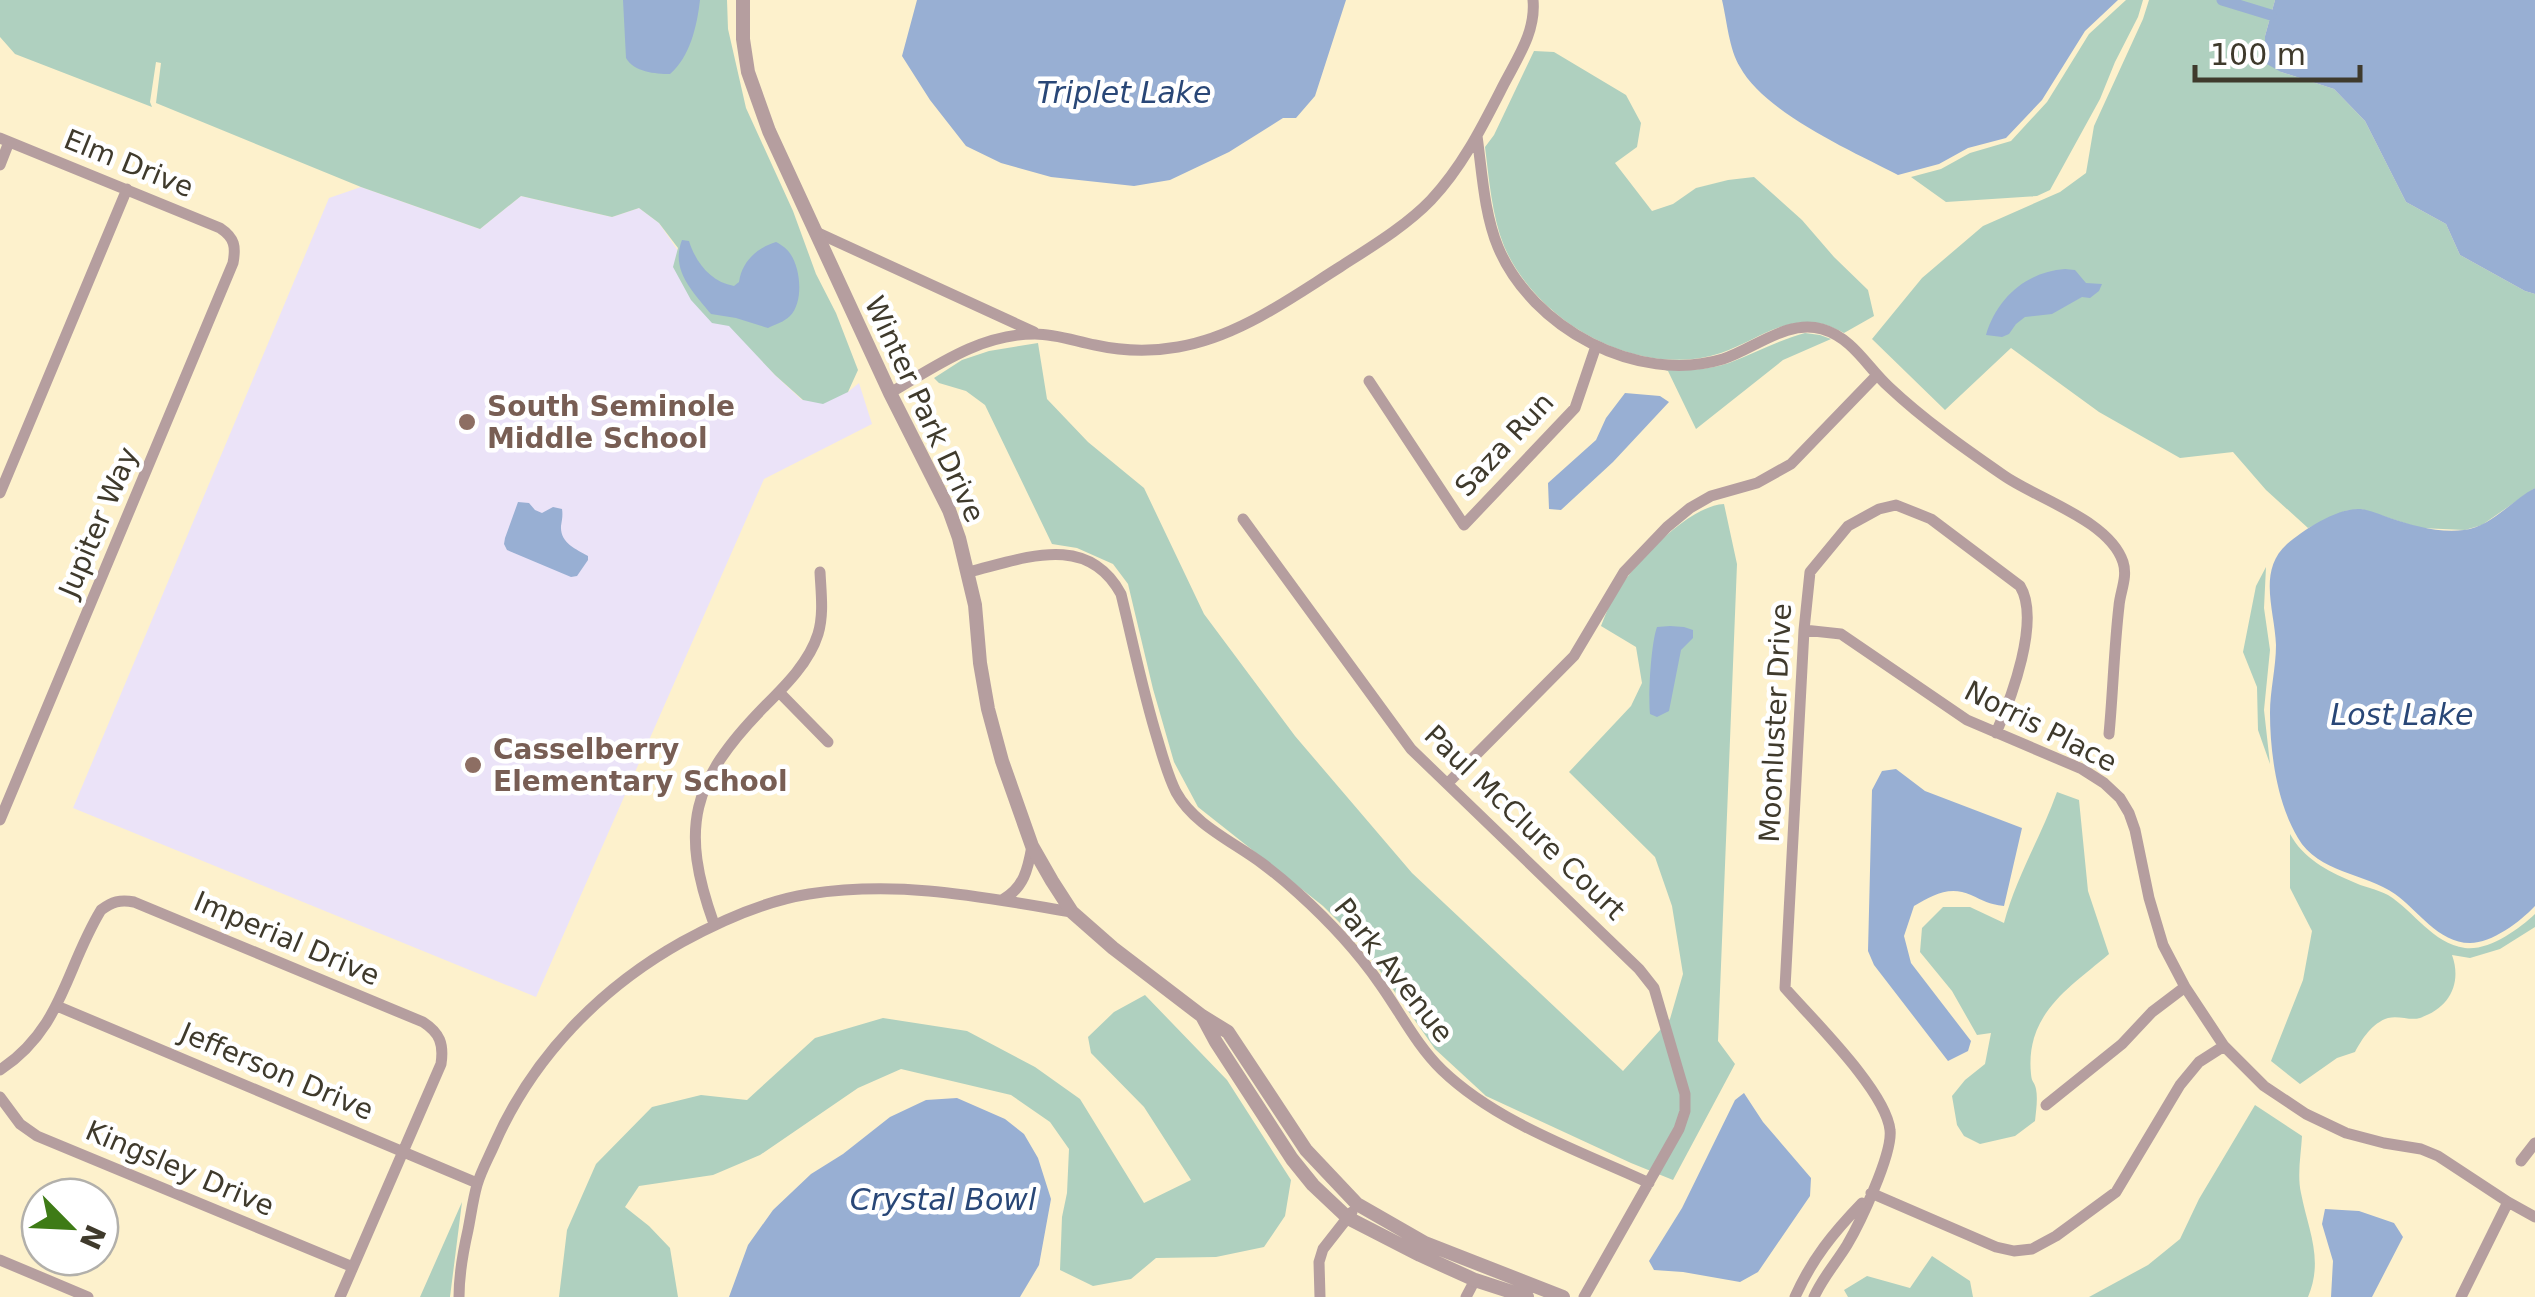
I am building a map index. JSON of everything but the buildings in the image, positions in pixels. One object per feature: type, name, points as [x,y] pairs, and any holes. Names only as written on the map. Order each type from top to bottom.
[{"type":"street","name":"Winter Park Drive","points":[[743,0],[748,72],[769,132],[949,510],[975,604],[988,709],[1032,846],[1072,912],[1113,948],[1228,1032],[1306,1150],[1353,1211],[1420,1255],[1481,1287],[1527,1297]]},
{"type":"street","points":[[816,232],[1038,334],[1139,351],[1178,347],[1247,324],[1364,252],[1430,201],[1477,136],[1530,33],[1533,0]]},
{"type":"street","points":[[1477,136],[1498,246],[1526,292],[1571,333],[1630,358],[1696,364],[1723,359],[1786,331],[1821,329],[1840,337],[1858,352],[1877,375],[1928,420],[2024,488],[2071,511],[2114,546],[2125,571],[2109,734]]},
{"type":"street","points":[[0,164],[5,140]]},
{"type":"street","name":"Elm Drive","points":[[5,140],[220,228],[234,241]]},
{"type":"street","points":[[0,493],[127,189]]},
{"type":"street","name":"Jupiter Way","points":[[0,820],[233,263],[234,241]]},
{"type":"street","points":[[890,393],[982,342],[1038,334]]},
{"type":"street","name":"Saza Run","points":[[1369,382],[1464,525],[1574,408],[1596,346]]},
{"type":"street","points":[[1448,783],[1574,656],[1624,572],[1667,527],[1711,496],[1757,482],[1791,464],[1877,375]]},
{"type":"street","name":"Moonluster Drive","points":[[1814,1297],[1872,1193],[1891,1133],[1887,1114],[1870,1087],[1784,988],[1810,572],[1848,526],[1879,509],[1896,506],[1931,519],[2020,586],[2026,596],[2026,636],[2013,691],[1996,733]]},
{"type":"street","name":"Paul McClure Court","points":[[1244,519],[1411,749],[1638,968],[1654,988],[1685,1094],[1685,1111],[1649,1182]]},
{"type":"street","name":"Park Avenue","points":[[968,572],[1060,554],[1079,556],[1113,578],[1121,594],[1146,701],[1169,776],[1189,810],[1263,864],[1338,933],[1378,981],[1420,1044],[1470,1094],[1506,1117],[1649,1182]]},
{"type":"street","points":[[714,924],[695,858],[703,791],[735,737],[806,660],[818,635],[822,612],[820,572]]},
{"type":"street","name":"Norris Place","points":[[1804,630],[1841,634],[1967,720],[2082,769],[2104,783],[2120,798],[2135,830],[2163,944],[2185,987],[2224,1046],[2264,1086],[2306,1114],[2346,1133],[2438,1156],[2535,1217]]},
{"type":"street","points":[[779,692],[828,742]]},
{"type":"street","points":[[1002,900],[1022,884],[1032,846]]},
{"type":"street","points":[[458,1297],[477,1183],[508,1114],[558,1042],[616,984],[655,957],[714,924],[762,906],[807,894],[860,888],[947,891],[1072,912]]},
{"type":"street","name":"Imperial Drive","points":[[57,1006],[94,921],[110,903],[123,900],[423,1022],[439,1036],[443,1050],[403,1150]]},
{"type":"street","points":[[2046,1106],[2185,987]]},
{"type":"street","points":[[0,1070],[28,1048],[57,1006]]},
{"type":"street","name":"Jefferson Drive","points":[[57,1006],[477,1183]]},
{"type":"street","points":[[1872,1193],[1996,1247],[2032,1249],[2116,1192],[2180,1085],[2199,1062],[2224,1046]]},
{"type":"street","name":"Kingsley Drive","points":[[0,1098],[20,1124],[37,1136],[353,1268]]},
{"type":"street","points":[[2521,1161],[2535,1142]]},
{"type":"street","points":[[340,1297],[403,1150]]},
{"type":"street","points":[[1584,1297],[1649,1182]]},
{"type":"street","name":"Moonluster Drive","points":[[1795,1297],[1810,1266],[1833,1234],[1872,1193]]},
{"type":"street","points":[[2461,1297],[2508,1202]]},
{"type":"street","name":"Winter Park Drive","points":[[1353,1211],[1563,1297]]},
{"type":"street","points":[[1320,1297],[1319,1262],[1323,1249],[1353,1211]]},
{"type":"street","points":[[0,1260],[88,1297]]},
{"type":"street","points":[[1810,1266],[1823,1277]]},
{"type":"street","points":[[1466,1297],[1481,1287]]},
{"type":"shaded area","points":[[361,187],[480,229],[521,196],[612,217],[639,208],[659,223],[729,325],[775,375],[802,400],[848,392],[859,383],[872,424],[764,479],[536,997],[73,808],[329,198]]},
{"type":"green space","points":[[0,0],[727,0],[728,29],[746,108],[858,370],[848,392],[823,404],[803,400],[729,326],[712,323],[691,300],[673,267],[678,248],[659,223],[639,208],[612,217],[521,196],[480,229],[361,187],[156,103],[161,63],[156,62],[152,107],[15,54],[0,37]]},
{"type":"green space","points":[[2126,0],[2143,0],[2138,17],[2100,99],[2050,190],[2037,196],[1946,202],[1911,177],[2011,141],[2047,102],[2089,34]]},
{"type":"green space","points":[[2149,0],[2275,0],[2265,36],[2281,72],[2334,89],[2365,121],[2406,202],[2446,224],[2460,255],[2535,294],[2535,488],[2482,525],[2465,530],[2420,528],[2361,509],[2345,511],[2308,528],[2266,490],[2233,452],[2180,458],[2099,412],[2011,348],[1945,410],[1872,339],[1922,278],[1983,226],[2060,192],[2086,173],[2094,126]]},
{"type":"green space","points":[[1534,51],[1554,52],[1626,95],[1641,123],[1637,147],[1615,163],[1652,211],[1673,204],[1696,188],[1754,177],[1802,220],[1868,290],[1874,316],[1844,333],[1810,322],[1784,326],[1721,353],[1689,359],[1625,351],[1566,321],[1519,274],[1504,246],[1494,210],[1485,147]]},
{"type":"green space","points":[[1805,333],[1831,339],[1783,360],[1696,429],[1665,370],[1721,365]]},
{"type":"green space","points":[[1038,343],[1047,399],[1088,442],[1144,488],[1204,614],[1295,736],[1412,873],[1623,1071],[1670,1019],[1683,974],[1672,906],[1655,857],[1569,772],[1631,706],[1642,683],[1636,647],[1601,626],[1614,596],[1662,539],[1694,515],[1724,504],[1737,564],[1718,1041],[1735,1064],[1673,1180],[1486,1096],[1435,1049],[1361,944],[1323,906],[1198,807],[1174,762],[1128,584],[1113,564],[1077,548],[1052,544],[985,405],[966,391],[934,378],[962,360]]},
{"type":"green space","points":[[2266,567],[2264,608],[2270,650],[2264,710],[2270,764],[2258,730],[2257,687],[2243,652],[2256,586]]},
{"type":"green space","points":[[2057,792],[2079,800],[2088,891],[2109,954],[2065,991],[2042,1019],[2031,1053],[2037,1097],[2035,1121],[2015,1136],[1980,1144],[1964,1136],[1957,1125],[1952,1096],[1985,1064],[1991,1033],[1977,1035],[1952,991],[1920,952],[1922,928],[1943,907],[1970,907],[2004,923]]},
{"type":"green space","points":[[2290,834],[2316,863],[2388,895],[2433,934],[2453,945],[2474,948],[2493,943],[2535,914],[2535,927],[2500,949],[2470,958],[2452,955],[2454,985],[2439,1008],[2420,1018],[2382,1020],[2355,1052],[2337,1058],[2300,1084],[2271,1061],[2303,980],[2312,931],[2290,888]]},
{"type":"green space","points":[[1145,995],[1227,1080],[1291,1180],[1285,1216],[1264,1247],[1216,1257],[1156,1258],[1131,1279],[1093,1286],[1060,1270],[1069,1149],[1050,1122],[1011,1095],[901,1069],[858,1088],[760,1155],[713,1175],[639,1186],[625,1207],[670,1248],[678,1297],[559,1297],[567,1230],[596,1164],[652,1107],[701,1095],[747,1100],[815,1038],[883,1018],[967,1031],[1035,1067],[1080,1099],[1144,1203],[1191,1180],[1144,1107],[1091,1053],[1088,1037],[1114,1012]]},
{"type":"green space","points":[[2255,1105],[2302,1136],[2300,1186],[2315,1257],[2308,1297],[2089,1297],[2148,1265],[2180,1239]]},
{"type":"green space","points":[[462,1202],[450,1297],[420,1297]]},
{"type":"green space","points":[[1932,1256],[1970,1281],[1973,1297],[1848,1297],[1844,1290],[1867,1276],[1910,1288]]},
{"type":"water","points":[[623,0],[700,0],[687,50],[670,74],[639,69],[626,58]]},
{"type":"water","name":"Triplet Lake","points":[[917,0],[1346,0],[1315,96],[1296,118],[1283,118],[1229,152],[1170,180],[1134,186],[1051,177],[1001,163],[966,146],[902,56]]},
{"type":"water","points":[[1722,0],[2118,0],[2085,31],[2042,100],[2006,138],[1898,175],[1811,129],[1752,84],[1733,52]]},
{"type":"water","points":[[2275,0],[2535,0],[2535,294],[2460,255],[2446,224],[2406,202],[2365,121],[2334,89],[2265,63],[2265,36]]},
{"type":"water","points":[[682,240],[689,241],[711,276],[734,286],[752,256],[776,242],[793,258],[798,275],[799,294],[794,310],[785,320],[768,328],[711,314],[681,271]]},
{"type":"water","points":[[2075,270],[2086,283],[2102,284],[2099,291],[2052,314],[2025,317],[2002,337],[1986,335],[1997,310],[2015,289],[2038,275]]},
{"type":"water","points":[[1625,393],[1660,396],[1669,402],[1561,510],[1549,509],[1548,483],[1596,440],[1606,418]]},
{"type":"water","name":"Lost Lake","points":[[2535,488],[2535,906],[2496,936],[2478,942],[2459,942],[2438,932],[2395,894],[2317,859],[2291,824],[2280,794],[2271,744],[2270,704],[2276,645],[2270,592],[2272,566],[2287,544],[2311,526],[2352,509],[2372,511],[2426,528],[2464,530],[2492,519]]},
{"type":"water","points":[[518,502],[529,503],[542,513],[553,507],[562,509],[563,537],[588,556],[577,576],[571,577],[507,550],[505,538]]},
{"type":"water","points":[[1657,627],[1693,630],[1693,638],[1681,650],[1669,711],[1657,717],[1650,714],[1649,706],[1653,645]]},
{"type":"water","points":[[1896,769],[1925,791],[2022,828],[2004,906],[1963,892],[1941,893],[1914,906],[1904,936],[1911,963],[1971,1041],[1968,1051],[1948,1061],[1874,965],[1868,951],[1872,790],[1882,771]]},
{"type":"water","points":[[1744,1093],[1763,1122],[1811,1178],[1810,1196],[1758,1272],[1740,1282],[1654,1270],[1649,1261],[1682,1208],[1735,1100]]},
{"type":"water","name":"Crystal Bowl","points":[[957,1098],[1005,1119],[1024,1134],[1038,1158],[1051,1199],[1039,1265],[1020,1297],[729,1297],[748,1245],[773,1210],[811,1174],[890,1117],[926,1100]]},
{"type":"water","points":[[2325,1209],[2359,1211],[2394,1223],[2403,1237],[2372,1297],[2331,1297],[2333,1261],[2322,1224]]},
{"type":"waterway","points":[[2222,0],[2271,15]]},
{"type":"place","name":"South Seminole Middle School","points":[[467,422]]},
{"type":"place","name":"Casselberry Elementary School","points":[[473,765]]}]
